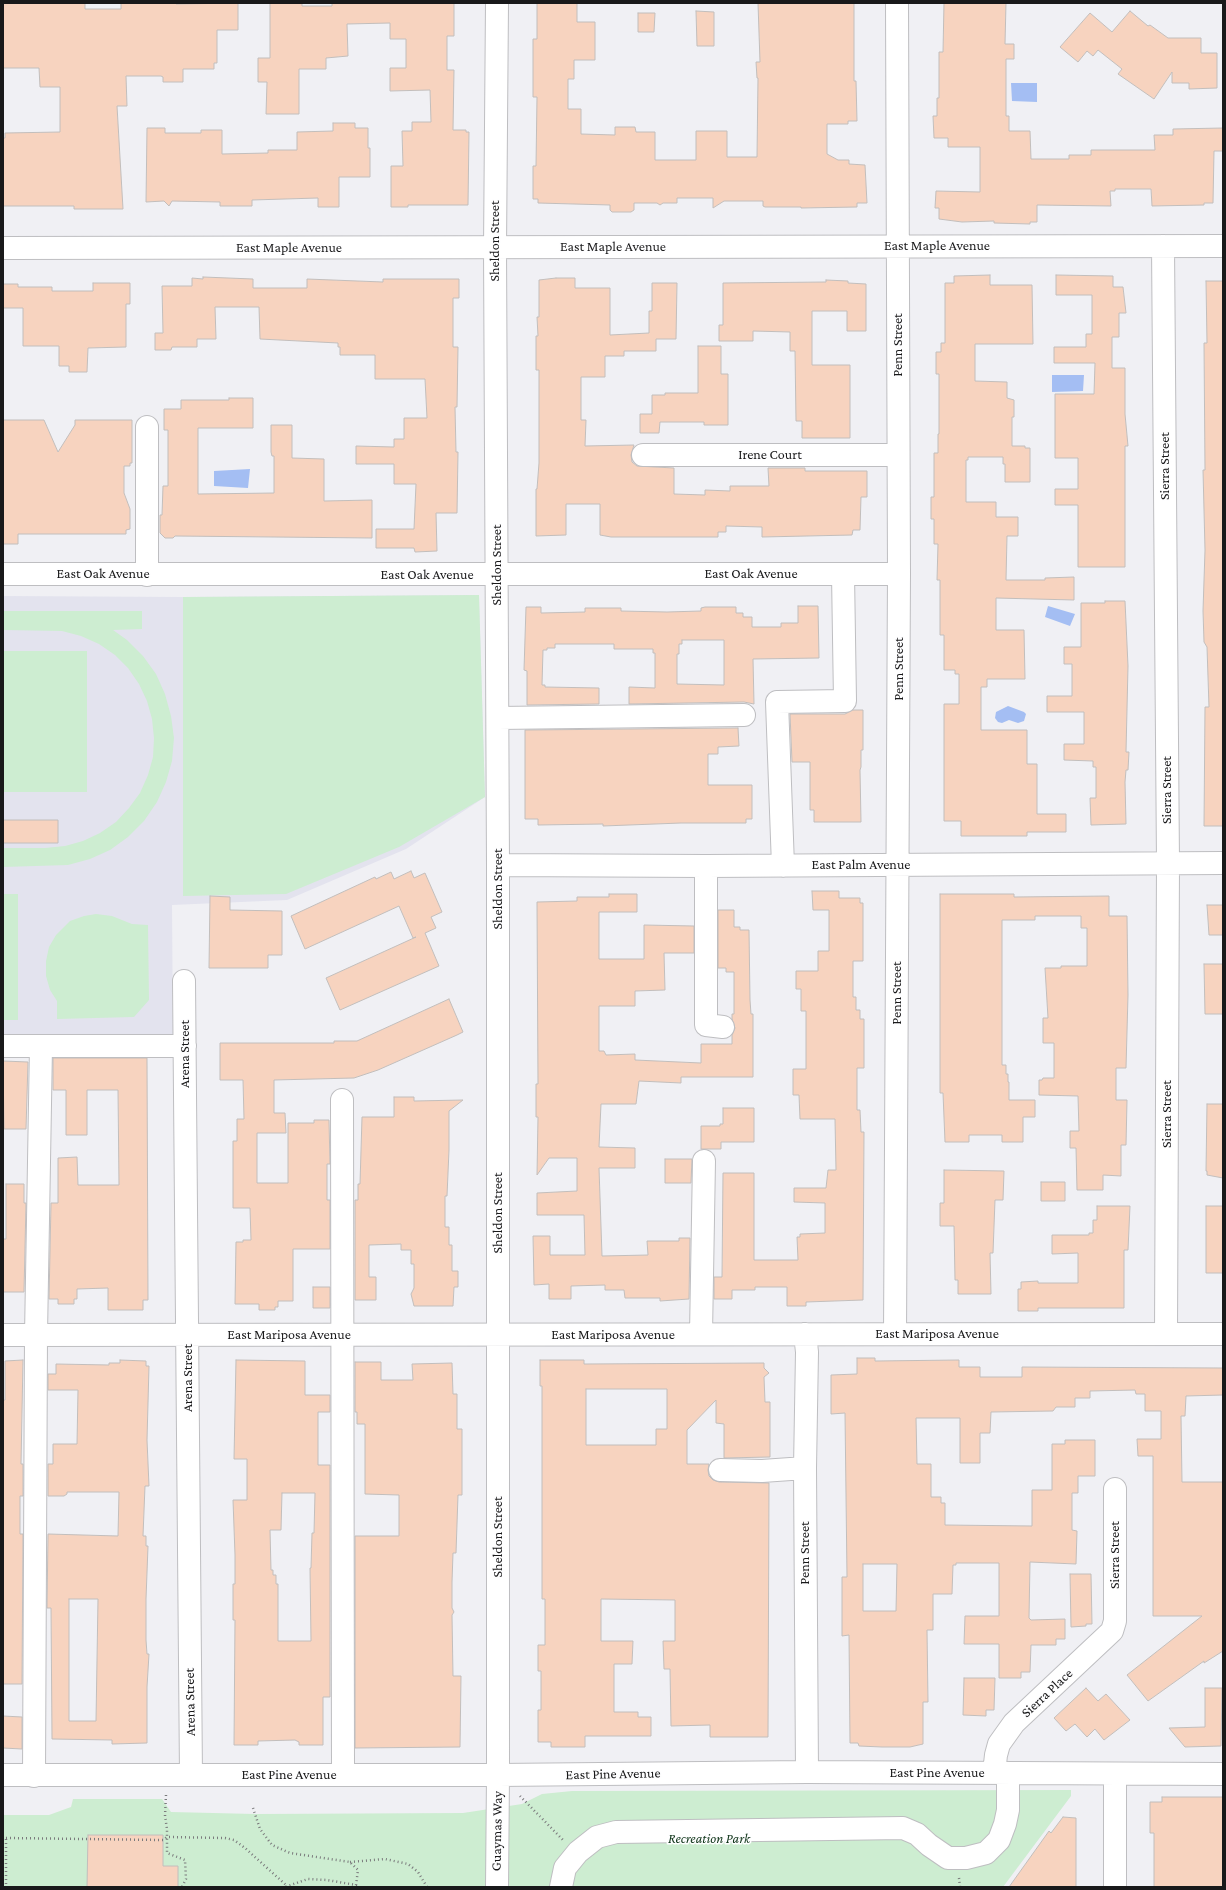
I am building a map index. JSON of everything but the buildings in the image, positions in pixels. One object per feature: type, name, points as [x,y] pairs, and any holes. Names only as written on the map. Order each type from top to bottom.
[{"type":"street","name":"Sheldon Street","points":[[497,3],[495,248],[498,718],[498,1775]]},
{"type":"street","name":"Penn Street","points":[[895,1334],[899,574],[897,3]]},
{"type":"street","name":"Sierra Street","points":[[1163,246],[1168,863],[1166,1334]]},
{"type":"street","name":"East Maple Avenue","points":[[3,248],[1223,246]]},
{"type":"street","points":[[147,427],[147,575]]},
{"type":"street","name":"Irene Court","points":[[643,455],[898,455]]},
{"type":"street","name":"East Oak Avenue","points":[[3,574],[899,574]]},
{"type":"street","points":[[783,866],[777,702],[845,701],[843,574]]},
{"type":"street","points":[[498,718],[744,715]]},
{"type":"street","name":"East Palm Avenue","points":[[498,865],[783,866],[1223,863]]},
{"type":"street","points":[[706,866],[706,1025],[723,1027]]},
{"type":"street","name":"Arena Street","points":[[184,981],[191,1775]]},
{"type":"street","points":[[3,1046],[185,1046]]},
{"type":"street","points":[[34,1776],[36,1335],[41,1046]]},
{"type":"street","points":[[342,1100],[343,1775]]},
{"type":"street","points":[[701,1334],[704,1161]]},
{"type":"street","name":"Penn Street","points":[[805,1334],[807,1352],[805,1468],[807,1772]]},
{"type":"street","name":"East Mariposa Avenue","points":[[3,1335],[1223,1334]]},
{"type":"street","points":[[720,1470],[762,1471],[805,1468]]},
{"type":"street","name":"Sierra Street","points":[[1115,1489],[1115,1621]]},
{"type":"street","name":"Sierra Place","points":[[561,1887],[565,1868],[578,1852],[597,1837],[616,1832],[903,1828],[918,1834],[929,1845],[948,1858],[966,1858],[986,1852],[999,1840],[1008,1810],[996,1755],[999,1744],[1014,1723],[1107,1638],[1112,1631],[1115,1621]]},
{"type":"street","name":"East Pine Avenue","points":[[3,1776],[498,1775],[807,1772],[1223,1774]]},
{"type":"street","points":[[1115,1774],[1115,1887]]},
{"type":"street","name":"Guaymas Way","points":[[497,1887],[498,1775]]},
{"type":"path","points":[[168,1791],[165,1797],[167,1852],[185,1860],[186,1879],[182,1887]]},
{"type":"path","points":[[519,1794],[566,1843]]},
{"type":"path","points":[[253,1808],[260,1830],[272,1845],[290,1854],[350,1862],[385,1859],[408,1864],[418,1872],[426,1887]]},
{"type":"path","points":[[6,1887],[5,1838],[163,1840],[167,1838],[225,1838],[234,1840],[266,1865],[285,1886],[308,1879],[327,1880],[356,1885],[358,1870],[350,1862]]},
{"type":"shaded area","points":[[479,595],[485,797],[406,849],[287,900],[172,905],[173,1039],[3,1040],[3,596],[183,597]]},
{"type":"green space","points":[[479,595],[485,797],[399,847],[286,894],[183,896],[183,597]]},
{"type":"green space","points":[[3,611],[142,611],[142,629],[113,630],[127,640],[143,656],[156,674],[165,694],[171,716],[174,738],[172,761],[166,782],[157,802],[144,821],[128,837],[110,850],[90,859],[68,865],[3,867],[3,848],[45,848],[65,846],[83,841],[100,833],[116,822],[140,793],[148,775],[153,757],[154,738],[152,719],[147,701],[139,684],[128,668],[115,655],[99,644],[81,636],[62,631],[3,630]]},
{"type":"green space","points":[[3,651],[87,651],[87,792],[3,792]]},
{"type":"green space","points":[[3,894],[18,894],[18,1020],[3,1020]]},
{"type":"green space","points":[[96,914],[112,916],[132,924],[148,925],[149,1000],[134,1017],[57,1019],[57,1001],[50,990],[46,976],[46,961],[49,947],[56,935],[70,921]]},
{"type":"green space","name":"Recreation Park","points":[[1071,1790],[1071,1796],[1003,1887],[3,1887],[3,1815],[49,1815],[71,1807],[73,1799],[162,1799],[171,1812],[255,1814],[463,1813],[522,1804],[542,1794],[572,1791]]},
{"type":"water","points":[[1011,83],[1037,83],[1037,102],[1012,101]]},
{"type":"water","points":[[1052,375],[1084,375],[1083,391],[1052,392]]},
{"type":"water","points":[[250,469],[248,488],[214,486],[214,471]]},
{"type":"water","points":[[1048,606],[1075,614],[1070,626],[1045,617]]},
{"type":"water","points":[[1008,706],[1024,712],[1026,714],[1024,721],[1018,723],[1009,720],[1002,723],[998,722],[995,718],[996,712]]}]
